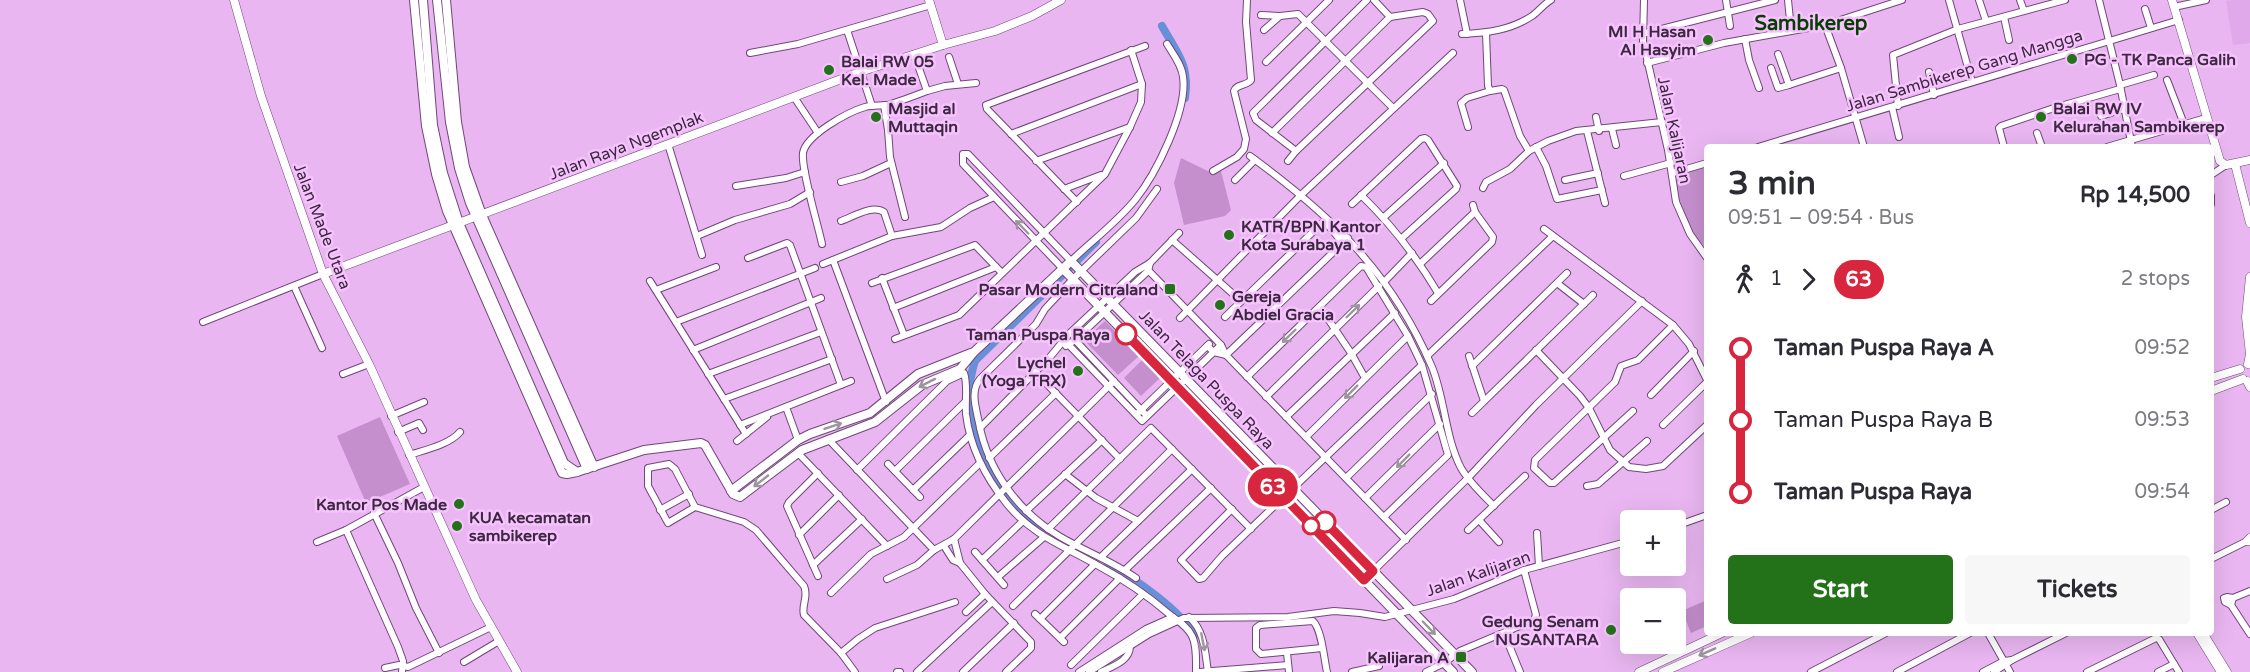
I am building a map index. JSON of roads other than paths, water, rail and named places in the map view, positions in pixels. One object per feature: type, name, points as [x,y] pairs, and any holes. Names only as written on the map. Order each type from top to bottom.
[{"type":"main road","points":[[414,0],[426,126],[436,174],[560,470],[567,474],[644,450],[700,443],[705,445],[731,491],[737,497],[743,495],[798,453],[875,422],[922,384],[963,369],[974,352],[1077,266]]},
{"type":"main road","points":[[423,0],[433,125],[451,210]]},
{"type":"main road","points":[[437,0],[450,122],[459,168],[590,468]]},
{"type":"main road","points":[[446,0],[457,122],[473,202]]},
{"type":"main road","points":[[451,210],[473,202]]},
{"type":"main road","points":[[456,224],[564,463],[577,472]]},
{"type":"main road","name":"Jalan Telaga Puspa Raya","points":[[1077,266],[1472,672]]},
{"type":"main road","name":"Jalan Telaga Puspa Raya","points":[[1068,274],[1453,672]]},
{"type":"main road","points":[[731,491],[810,434],[870,413],[918,374],[963,369]]},
{"type":"street","name":"Jalan Made Utara","points":[[234,0],[261,96],[323,274],[369,364],[476,600],[517,672]]},
{"type":"street","name":"Jalan Raya Ngemplak","points":[[203,322],[323,274],[860,72],[1009,26],[1061,0]]},
{"type":"street","points":[[1213,171],[1241,154],[1246,142],[1234,91],[1236,87],[1251,80],[1246,0]]},
{"type":"street","points":[[1266,62],[1329,0]]},
{"type":"street","points":[[1296,151],[1256,120],[1254,110],[1366,0]]},
{"type":"street","points":[[1374,0],[1390,17]]},
{"type":"street","points":[[1460,0],[1465,34],[1486,33],[1525,21],[1551,0]]},
{"type":"street","name":"Jalan Kalijaran","points":[[1644,0],[1642,34],[1671,163],[1678,207],[1690,234],[1704,254]]},
{"type":"street","points":[[1726,0],[1730,26]]},
{"type":"street","points":[[1642,34],[1775,0]]},
{"type":"street","points":[[1788,0],[1791,30]]},
{"type":"street","points":[[1647,63],[1745,39],[1826,25],[1902,0]]},
{"type":"street","points":[[1949,0],[1972,82]]},
{"type":"street","points":[[1979,0],[1986,21]]},
{"type":"street","points":[[2020,0],[2024,11]]},
{"type":"street","points":[[1899,137],[1892,55],[1958,29],[2065,0]]},
{"type":"street","points":[[2098,0],[2120,87],[2131,144],[2206,117]]},
{"type":"street","points":[[2206,0],[2173,3],[2218,156],[2226,165]]},
{"type":"street","points":[[750,53],[792,46],[930,3],[943,45]]},
{"type":"street","points":[[2145,9],[2151,28]]},
{"type":"street","points":[[1272,133],[1390,17],[1423,12],[1433,20],[1288,161]]},
{"type":"street","points":[[1261,15],[1280,16],[1294,13],[1307,21],[1394,108]]},
{"type":"street","points":[[1264,30],[1280,16]]},
{"type":"street","points":[[2004,17],[2009,40]]},
{"type":"street","name":"Jalan Sambikerep Gang Mangga","points":[[1768,144],[2179,20]]},
{"type":"street","points":[[1826,25],[1863,144]]},
{"type":"street","points":[[847,30],[873,106]]},
{"type":"street","points":[[1486,33],[1487,78],[1490,91]]},
{"type":"street","points":[[1745,39],[1749,60],[1759,88]]},
{"type":"street","points":[[1077,266],[1134,201],[1147,182],[1169,139],[1180,106],[1184,79],[1167,44]]},
{"type":"street","points":[[1077,202],[987,110],[987,104],[1144,46]]},
{"type":"street","points":[[895,339],[959,315],[1105,174],[1141,102],[1142,84],[1131,50]]},
{"type":"street","points":[[1180,318],[1301,195],[1453,53]]},
{"type":"street","points":[[914,54],[927,91]]},
{"type":"street","points":[[1778,54],[1788,85]]},
{"type":"street","points":[[949,57],[958,84]]},
{"type":"street","points":[[1771,68],[1778,88],[1841,68]]},
{"type":"street","points":[[1929,72],[1934,95]]},
{"type":"street","points":[[2003,144],[2000,126],[2154,75]]},
{"type":"street","points":[[2167,80],[2184,124]]},
{"type":"street","points":[[822,244],[805,172],[804,151],[818,133],[853,112],[927,91],[958,84],[976,83]]},
{"type":"street","points":[[1011,134],[1142,84]]},
{"type":"street","points":[[1468,127],[1461,103],[1467,98],[1502,89],[1520,136],[1529,151]]},
{"type":"street","points":[[794,97],[818,133]]},
{"type":"street","points":[[884,105],[891,163],[896,174],[905,217]]},
{"type":"street","points":[[2101,116],[2124,109]]},
{"type":"street","points":[[1596,117],[1599,131]]},
{"type":"street","points":[[1483,188],[1486,182],[1510,169],[1529,151],[1571,132],[1599,131],[1662,122]]},
{"type":"street","points":[[1036,160],[1130,127]]},
{"type":"street","points":[[1612,129],[1616,146]]},
{"type":"street","points":[[1587,131],[1605,203]]},
{"type":"street","points":[[2037,133],[2041,144]]},
{"type":"street","points":[[1352,204],[1421,139],[1428,140],[1456,182],[1456,189],[1402,238]]},
{"type":"street","points":[[668,144],[702,255]]},
{"type":"street","points":[[1536,147],[1557,199],[1602,190]]},
{"type":"street","points":[[1068,274],[962,163],[964,153],[968,154],[1077,266]]},
{"type":"street","points":[[1235,180],[1252,158],[1301,195],[1345,240]]},
{"type":"street","points":[[2214,172],[2226,165],[2250,160]]},
{"type":"street","points":[[841,182],[863,176],[891,163]]},
{"type":"street","points":[[1384,217],[1444,163]]},
{"type":"street","points":[[1624,176],[1671,163]]},
{"type":"street","points":[[1673,173],[1704,163]]},
{"type":"street","points":[[2237,163],[2250,206]]},
{"type":"street","points":[[2237,163],[2250,223]]},
{"type":"street","points":[[736,186],[786,178],[805,172]]},
{"type":"street","points":[[1565,180],[1598,173]]},
{"type":"street","points":[[1064,189],[1105,174]]},
{"type":"street","points":[[1136,578],[1101,557],[1044,537],[1023,521],[1003,490],[989,458],[980,428],[974,388],[980,379],[1035,324],[1068,274],[1136,218],[1156,189]]},
{"type":"street","points":[[697,237],[735,220],[790,204],[810,192]]},
{"type":"street","points":[[1361,195],[1402,238],[1438,293]]},
{"type":"street","points":[[823,264],[892,236],[941,227],[970,208],[994,197]]},
{"type":"street","points":[[841,221],[874,208],[881,210],[884,212],[892,236]]},
{"type":"street","points":[[1420,263],[1474,208],[1493,240],[1431,301]]},
{"type":"street","points":[[1225,317],[1322,224],[1327,224],[1345,240],[1355,245],[1385,281],[1427,356],[1439,390],[1455,451],[1468,478],[1494,506]]},
{"type":"street","points":[[1544,229],[1673,325],[1694,351],[1704,374]]},
{"type":"street","points":[[1110,301],[1141,278],[1150,263],[1179,233]]},
{"type":"street","points":[[1427,356],[1553,236]]},
{"type":"street","points":[[1172,240],[1241,301]]},
{"type":"street","points":[[1226,355],[1345,240]]},
{"type":"street","points":[[748,258],[787,243],[790,245],[841,385]]},
{"type":"street","points":[[872,284],[882,278],[975,245],[1002,273]]},
{"type":"street","points":[[1385,281],[1413,253]]},
{"type":"street","points":[[833,260],[886,402]]},
{"type":"street","points":[[1247,377],[1361,266],[1367,268],[1395,313],[1422,365],[1448,455],[1384,518]]},
{"type":"street","points":[[656,290],[716,267]]},
{"type":"street","points":[[893,308],[996,267]]},
{"type":"street","points":[[676,322],[815,268]]},
{"type":"street","points":[[1060,347],[1072,343],[1135,272],[1146,268]]},
{"type":"street","points":[[1146,268],[1221,345],[1226,355],[1266,397],[1406,540]]},
{"type":"street","points":[[1135,272],[1141,278]]},
{"type":"street","points":[[1472,366],[1567,273]]},
{"type":"street","points":[[882,278],[904,335]]},
{"type":"street","points":[[2214,377],[2249,364],[2246,317],[2250,280]]},
{"type":"street","points":[[651,281],[746,434]]},
{"type":"street","points":[[1557,283],[1584,303]]},
{"type":"street","points":[[294,286],[322,348]]},
{"type":"street","points":[[1266,397],[1379,286]]},
{"type":"street","points":[[1472,413],[1593,295]]},
{"type":"street","points":[[693,350],[821,298]]},
{"type":"street","points":[[1364,580],[1642,301]]},
{"type":"street","points":[[1320,307],[1336,328],[1365,378]]},
{"type":"street","points":[[980,428],[1060,347],[1069,334],[1102,309]]},
{"type":"street","points":[[1286,417],[1395,313]]},
{"type":"street","points":[[1633,411],[1553,483],[1548,482],[1534,468],[1535,460],[1615,382],[1621,366],[1638,360],[1673,325]]},
{"type":"street","points":[[708,374],[821,332]]},
{"type":"street","points":[[1069,334],[1072,343],[1145,418],[1174,384]]},
{"type":"street","points":[[1306,437],[1407,336]]},
{"type":"street","points":[[1183,376],[1215,339]]},
{"type":"street","points":[[1064,340],[1072,343]]},
{"type":"street","points":[[1139,412],[1221,345]]},
{"type":"street","points":[[1207,346],[1214,352],[1226,355]]},
{"type":"street","points":[[1536,350],[1589,408],[1610,450],[1623,464],[1632,468],[1663,466],[1704,428]]},
{"type":"street","points":[[1651,395],[1694,351]]},
{"type":"street","points":[[1469,356],[1484,401]]},
{"type":"street","points":[[724,399],[832,359]]},
{"type":"street","points":[[343,374],[369,364]]},
{"type":"street","points":[[1232,509],[1181,561],[1202,579],[1422,365]]},
{"type":"street","points":[[963,369],[970,435],[980,463],[1003,490],[1072,548],[1180,618],[1197,625],[1202,634],[1204,672]]},
{"type":"street","points":[[857,470],[947,381],[962,373],[963,369]]},
{"type":"street","points":[[2214,390],[2247,382],[2240,374],[2240,369]]},
{"type":"street","points":[[1035,372],[1120,459]]},
{"type":"street","points":[[740,425],[851,381]]},
{"type":"street","points":[[887,579],[917,565],[934,550],[954,539],[1111,384]]},
{"type":"street","points":[[1663,425],[1704,384]]},
{"type":"street","points":[[989,458],[1056,393]]},
{"type":"street","points":[[1346,478],[1432,394]]},
{"type":"street","points":[[391,416],[424,402]]},
{"type":"street","points":[[895,471],[965,402]]},
{"type":"street","points":[[786,407],[798,441]]},
{"type":"street","points":[[737,441],[772,412]]},
{"type":"street","points":[[398,432],[419,423],[423,430]]},
{"type":"street","points":[[1365,498],[1440,424]]},
{"type":"street","points":[[1048,529],[1151,428],[1251,529]]},
{"type":"street","points":[[409,455],[441,444],[460,432]]},
{"type":"street","points":[[913,490],[970,435]]},
{"type":"street","points":[[828,439],[934,550]]},
{"type":"street","points":[[1026,511],[1102,440]]},
{"type":"street","points":[[1587,486],[1596,485],[1647,441]]},
{"type":"street","points":[[1013,606],[1172,449]]},
{"type":"street","points":[[798,453],[887,546]]},
{"type":"street","points":[[831,593],[871,554],[904,537],[980,463]]},
{"type":"street","points":[[694,507],[669,524],[648,486],[646,470],[649,466],[669,464],[694,507],[744,522],[763,536],[804,586],[807,594],[804,615],[841,653],[855,672]]},
{"type":"street","points":[[888,464],[920,497]]},
{"type":"street","points":[[1101,557],[1192,469]]},
{"type":"street","points":[[818,473],[789,502],[788,506],[818,576]]},
{"type":"street","points":[[1065,474],[1112,508],[1138,521]]},
{"type":"street","points":[[1468,530],[1525,476]]},
{"type":"street","points":[[317,542],[346,530],[424,487]]},
{"type":"street","points":[[1125,570],[1211,488]]},
{"type":"street","points":[[660,510],[688,494]]},
{"type":"street","points":[[799,535],[839,495]]},
{"type":"street","points":[[2214,508],[2226,502]]},
{"type":"street","points":[[374,513],[416,608],[439,653]]},
{"type":"street","points":[[1686,522],[1704,516]]},
{"type":"street","points":[[813,565],[862,519]]},
{"type":"street","points":[[1479,520],[1499,542]]},
{"type":"street","points":[[982,560],[1023,521]]},
{"type":"street","points":[[346,530],[398,647],[403,661],[402,669]]},
{"type":"street","points":[[1537,533],[1539,566]]},
{"type":"street","points":[[998,577],[1044,537]]},
{"type":"street","points":[[954,539],[960,562],[992,602],[1031,642],[1031,648],[1006,672]]},
{"type":"street","points":[[2214,558],[2249,540]]},
{"type":"street","name":"Jalan Kalijaran","points":[[1180,618],[1266,618],[1334,611],[1385,617],[1454,599],[1524,570],[1620,544]]},
{"type":"street","points":[[945,546],[953,560],[960,562]]},
{"type":"street","points":[[975,552],[1004,585]]},
{"type":"street","points":[[1095,564],[1038,616],[1062,640],[1120,578]]},
{"type":"street","points":[[1426,672],[1467,648],[1531,622],[1537,616],[1524,570]]},
{"type":"street","points":[[2250,591],[2232,601],[2250,634]]},
{"type":"street","points":[[966,612],[985,594]]},
{"type":"street","points":[[1071,665],[1143,594]]},
{"type":"street","points":[[841,653],[875,628],[955,602]]},
{"type":"street","points":[[917,672],[992,602]]},
{"type":"street","points":[[1089,672],[1156,630],[1180,618]]},
{"type":"street","points":[[1180,618],[1193,638],[1204,672]]},
{"type":"street","points":[[1079,672],[1146,629],[1180,618]]},
{"type":"street","points":[[1322,648],[1259,653],[1256,649],[1255,631],[1260,625],[1313,621],[1317,626],[1322,648],[1327,672]]},
{"type":"street","points":[[965,671],[1014,623]]},
{"type":"street","points":[[384,668],[408,667],[491,627]]},
{"type":"street","points":[[1504,633],[1520,672]]},
{"type":"street","points":[[1639,672],[1716,636]]},
{"type":"street","points":[[1663,672],[1744,636]]},
{"type":"street","points":[[1811,672],[1880,636]]},
{"type":"street","points":[[1897,672],[1964,636]]},
{"type":"street","points":[[1990,636],[2007,666]]},
{"type":"street","points":[[1994,672],[2007,666],[2012,660],[2060,636]]},
{"type":"street","points":[[2199,636],[2221,672]]},
{"type":"street","points":[[2205,636],[2227,672]]},
{"type":"street","points":[[2087,672],[2156,638],[2159,639],[2179,672]]},
{"type":"street","points":[[464,662],[499,641]]},
{"type":"street","points":[[1101,672],[1125,659],[1129,654],[1130,646]]},
{"type":"street","points":[[1204,672],[1288,669],[1287,652]]},
{"type":"street","points":[[2158,672],[2174,664]]},
{"type":"street","points":[[1352,672],[1378,666]]},
{"type":"street","points":[[1983,672],[2007,666]]},
{"type":"waterway","points":[[1162,26],[1184,68],[1185,98]]},
{"type":"waterway","points":[[1054,536],[1034,522],[1015,504],[985,460],[970,411],[970,386],[975,361],[1096,242]]},
{"type":"waterway","points":[[1108,565],[1169,606],[1194,636]]},
{"type":"place","name":"MI H Hasan Al Hasyim","points":[[1708,40]]},
{"type":"place","name":"PG - TK Panca Galih","points":[[2072,59]]},
{"type":"place","name":"Balai RW 05 Kel. Made","points":[[829,70]]},
{"type":"place","name":"Masjid al Muttaqin","points":[[876,117]]},
{"type":"place","name":"Balai RW IV Kelurahan Sambikerep","points":[[2041,117]]},
{"type":"place","name":"KATR/BPN Kantor Kota Surabaya 1","points":[[1229,235]]},
{"type":"place","name":"Pasar Modern Citraland","points":[[1170,289]]},
{"type":"place","name":"Gereja Abdiel Gracia","points":[[1220,305]]},
{"type":"place","name":"Taman Puspa Raya","points":[[1126,334]]},
{"type":"place","name":"Lychel (Yoga TRX)","points":[[1078,371]]},
{"type":"place","name":"Kantor Pos Made","points":[[459,504]]},
{"type":"place","name":"KUA kecamatan sambikerep","points":[[457,526]]},
{"type":"place","name":"Gedung Senam NUSANTARA","points":[[1611,630]]},
{"type":"place","name":"Kalijaran A","points":[[1461,657]]},
{"type":"district","name":"Sambikerep","points":[[1811,23]]}]
